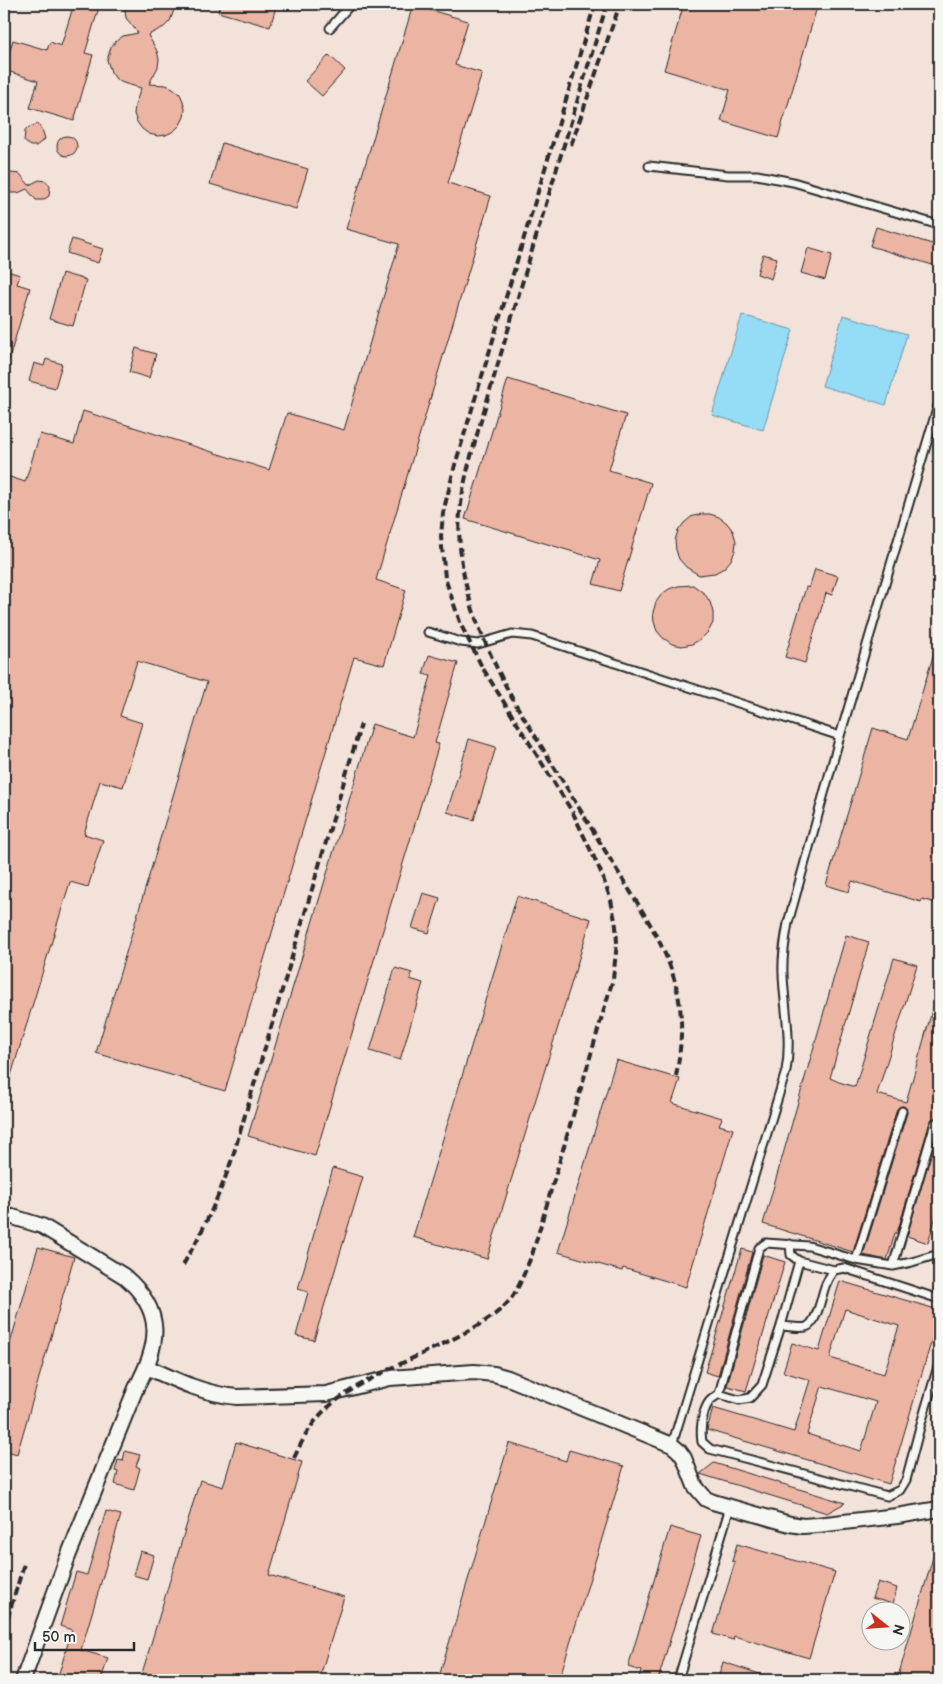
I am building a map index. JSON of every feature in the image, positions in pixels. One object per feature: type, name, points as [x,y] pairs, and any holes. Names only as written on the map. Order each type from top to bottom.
[{"type":"street","points":[[4,1217],[13,1217],[42,1226],[124,1276],[144,1296],[151,1309],[154,1322],[153,1349],[147,1367],[136,1388],[66,1558],[23,1680]]},
{"type":"street","points":[[147,1367],[197,1389],[224,1396],[238,1397],[326,1394],[390,1378],[474,1372],[494,1374],[672,1445],[684,1458],[700,1494],[713,1502],[803,1526],[897,1516],[939,1509]]},
{"type":"lane","points":[[330,28],[351,4]]},
{"type":"lane","points":[[649,166],[728,175],[756,175],[793,182],[939,225]]},
{"type":"lane","points":[[672,1445],[786,1071],[789,1055],[783,949],[788,923],[840,736],[939,402]]},
{"type":"lane","points":[[428,632],[461,642],[478,644],[512,634],[532,636],[840,736]]},
{"type":"lane","points":[[856,1260],[902,1111]]},
{"type":"lane","points":[[893,1266],[935,1123]]},
{"type":"lane","points":[[939,1254],[893,1266],[856,1260],[809,1246],[766,1243],[759,1248],[719,1394],[710,1401],[704,1414],[701,1432],[702,1442],[710,1449],[886,1496],[900,1490],[906,1480],[939,1363]]},
{"type":"lane","points":[[790,1244],[791,1255],[799,1261],[834,1270],[844,1268],[939,1299]]},
{"type":"lane","points":[[719,1394],[739,1400],[750,1398],[762,1385],[799,1261]]},
{"type":"lane","points":[[781,1326],[801,1328],[812,1324],[826,1284],[834,1270]]},
{"type":"lane","points":[[678,1680],[730,1507]]},
{"type":"shaded area","points":[[4,4],[939,4],[939,1680],[4,1680]]},
{"type":"water","points":[[742,315],[793,330],[763,430],[712,415]]},
{"type":"water","points":[[843,315],[907,334],[886,405],[822,386]]},
{"type":"building","points":[[74,4],[100,4],[85,53],[93,55],[74,121],[30,108],[38,81],[4,70],[13,40],[47,50],[50,42],[61,46]]},
{"type":"building","points":[[124,4],[175,4],[170,21],[164,27],[148,35],[157,51],[159,59],[158,67],[149,84],[166,85],[173,88],[180,94],[185,109],[180,125],[166,135],[149,134],[142,129],[134,114],[141,88],[116,79],[111,72],[107,60],[111,47],[116,41],[123,36],[138,33],[126,18]]},
{"type":"building","points":[[220,4],[277,4],[270,27],[218,12]]},
{"type":"building","points":[[684,4],[818,4],[778,138],[721,121],[730,90],[664,70]]},
{"type":"building","points":[[413,5],[468,21],[455,65],[482,73],[448,183],[491,196],[376,580],[406,590],[384,665],[354,657],[225,1091],[96,1053],[207,682],[137,661],[120,716],[142,723],[123,787],[100,781],[84,834],[103,840],[88,887],[70,882],[6,1092],[4,1091],[4,475],[25,482],[40,434],[74,444],[83,411],[269,470],[287,413],[344,430],[399,244],[346,229]]},
{"type":"building","points":[[329,55],[345,70],[322,96],[305,81]]},
{"type":"building","points":[[38,124],[45,139],[36,146],[30,146],[24,141],[25,131],[29,127]]},
{"type":"building","points":[[63,136],[71,136],[77,142],[77,150],[71,156],[63,156],[57,150],[57,142]]},
{"type":"building","points":[[222,143],[308,169],[296,209],[210,184]]},
{"type":"building","points":[[11,173],[20,174],[29,185],[39,180],[46,181],[50,186],[49,196],[43,200],[36,200],[27,189],[18,193],[11,193],[5,184],[6,178]]},
{"type":"building","points":[[876,227],[939,246],[939,267],[870,246]]},
{"type":"building","points":[[72,239],[103,249],[98,263],[67,253]]},
{"type":"building","points":[[808,248],[832,255],[825,280],[801,273]]},
{"type":"building","points":[[763,254],[777,258],[771,279],[757,274]]},
{"type":"building","points":[[4,270],[20,275],[17,284],[30,288],[7,366],[4,366]]},
{"type":"building","points":[[62,273],[86,280],[73,326],[49,319]]},
{"type":"building","points":[[136,348],[156,354],[149,378],[129,372]]},
{"type":"building","points":[[46,359],[62,364],[55,388],[29,381],[34,363],[44,366]]},
{"type":"building","points":[[508,379],[626,415],[609,470],[651,483],[619,591],[593,584],[600,560],[465,519]]},
{"type":"building","points":[[701,514],[719,517],[727,523],[733,531],[736,541],[735,551],[731,560],[724,568],[715,573],[699,575],[686,567],[679,559],[675,540],[678,531],[684,523],[691,517]]},
{"type":"building","points":[[815,569],[838,576],[832,595],[826,593],[805,663],[785,657],[806,587],[809,588]]},
{"type":"building","points":[[693,585],[705,594],[710,602],[713,612],[713,623],[701,639],[692,644],[682,646],[672,644],[657,631],[653,612],[656,602],[669,589]]},
{"type":"building","points":[[937,643],[939,644],[939,904],[922,899],[921,902],[852,881],[849,892],[826,885],[873,728],[908,739]]},
{"type":"building","points":[[429,655],[458,663],[435,743],[439,744],[315,1156],[248,1136],[372,724],[413,737],[431,676],[423,674]]},
{"type":"building","points":[[469,739],[496,747],[474,820],[447,812]]},
{"type":"building","points":[[423,893],[440,898],[429,933],[412,928]]},
{"type":"building","points":[[517,896],[591,919],[487,1259],[413,1237]]},
{"type":"building","points":[[846,935],[869,942],[830,1078],[855,1087],[894,958],[917,965],[877,1094],[906,1102],[936,997],[939,997],[939,1073],[936,1085],[939,1086],[939,1120],[934,1118],[930,1122],[897,1233],[895,1233],[887,1260],[863,1255],[907,1113],[906,1108],[903,1106],[897,1109],[853,1252],[763,1224]]},
{"type":"building","points":[[395,968],[412,973],[410,979],[423,983],[400,1060],[370,1051]]},
{"type":"building","points":[[616,1060],[680,1079],[672,1103],[722,1118],[719,1125],[733,1129],[686,1287],[623,1268],[622,1271],[558,1252]]},
{"type":"building","points":[[939,1127],[939,1206],[928,1243],[907,1236]]},
{"type":"building","points":[[333,1168],[363,1177],[314,1340],[296,1336],[308,1292],[298,1289]]},
{"type":"building","points":[[38,1247],[74,1257],[17,1454],[4,1450],[4,1364]]},
{"type":"building","points":[[742,1249],[752,1252],[718,1376],[705,1372]]},
{"type":"building","points":[[763,1255],[785,1262],[746,1391],[727,1386]]},
{"type":"building","points":[[840,1281],[939,1310],[939,1316],[889,1484],[707,1430],[713,1408],[794,1432],[810,1380],[783,1372],[792,1343],[819,1351]],"holes":[[[845,1309],[899,1326],[884,1374],[830,1358]],[[822,1386],[876,1402],[861,1451],[807,1434]]]},
{"type":"building","points":[[236,1442],[302,1462],[269,1575],[344,1597],[319,1680],[140,1680],[200,1480],[223,1487]]},
{"type":"building","points":[[509,1443],[566,1461],[569,1450],[624,1466],[559,1680],[438,1680]]},
{"type":"building","points":[[125,1451],[140,1455],[136,1466],[140,1468],[134,1490],[115,1484],[118,1472],[115,1471],[118,1460],[123,1461]]},
{"type":"building","points":[[714,1463],[845,1503],[827,1513],[700,1474]]},
{"type":"building","points":[[106,1511],[121,1515],[81,1650],[108,1658],[101,1680],[57,1680],[72,1630],[60,1626],[76,1572],[87,1575]]},
{"type":"building","points":[[670,1527],[701,1536],[658,1680],[638,1680],[641,1671],[628,1667]]},
{"type":"building","points":[[737,1544],[835,1572],[809,1658],[734,1636],[733,1640],[713,1634],[735,1562],[732,1561]]},
{"type":"building","points":[[936,1547],[939,1548],[939,1680],[897,1680],[905,1652],[910,1652],[910,1636]]},
{"type":"building","points":[[140,1551],[154,1555],[147,1579],[133,1575]]},
{"type":"building","points":[[878,1582],[897,1588],[894,1602],[872,1598]]},
{"type":"building","points":[[723,1662],[772,1678],[772,1680],[736,1680],[719,1675]]},
{"type":"railway","points":[[294,1458],[311,1426],[338,1399],[369,1380],[483,1323],[514,1295],[532,1255],[613,979],[617,943],[616,926],[611,900],[600,870],[573,813],[482,667],[461,625],[445,578],[441,537],[443,513],[455,465],[595,4]]},
{"type":"railway","points":[[607,4],[480,424],[464,484],[459,530],[460,546],[466,586],[478,625],[512,698],[641,908],[664,952],[675,982],[680,1005],[681,1041],[676,1076]]},
{"type":"railway","points":[[571,145],[620,4]]},
{"type":"railway","points":[[183,1265],[210,1214],[232,1159],[361,724]]},
{"type":"railway","points":[[4,1630],[24,1564]]}]
